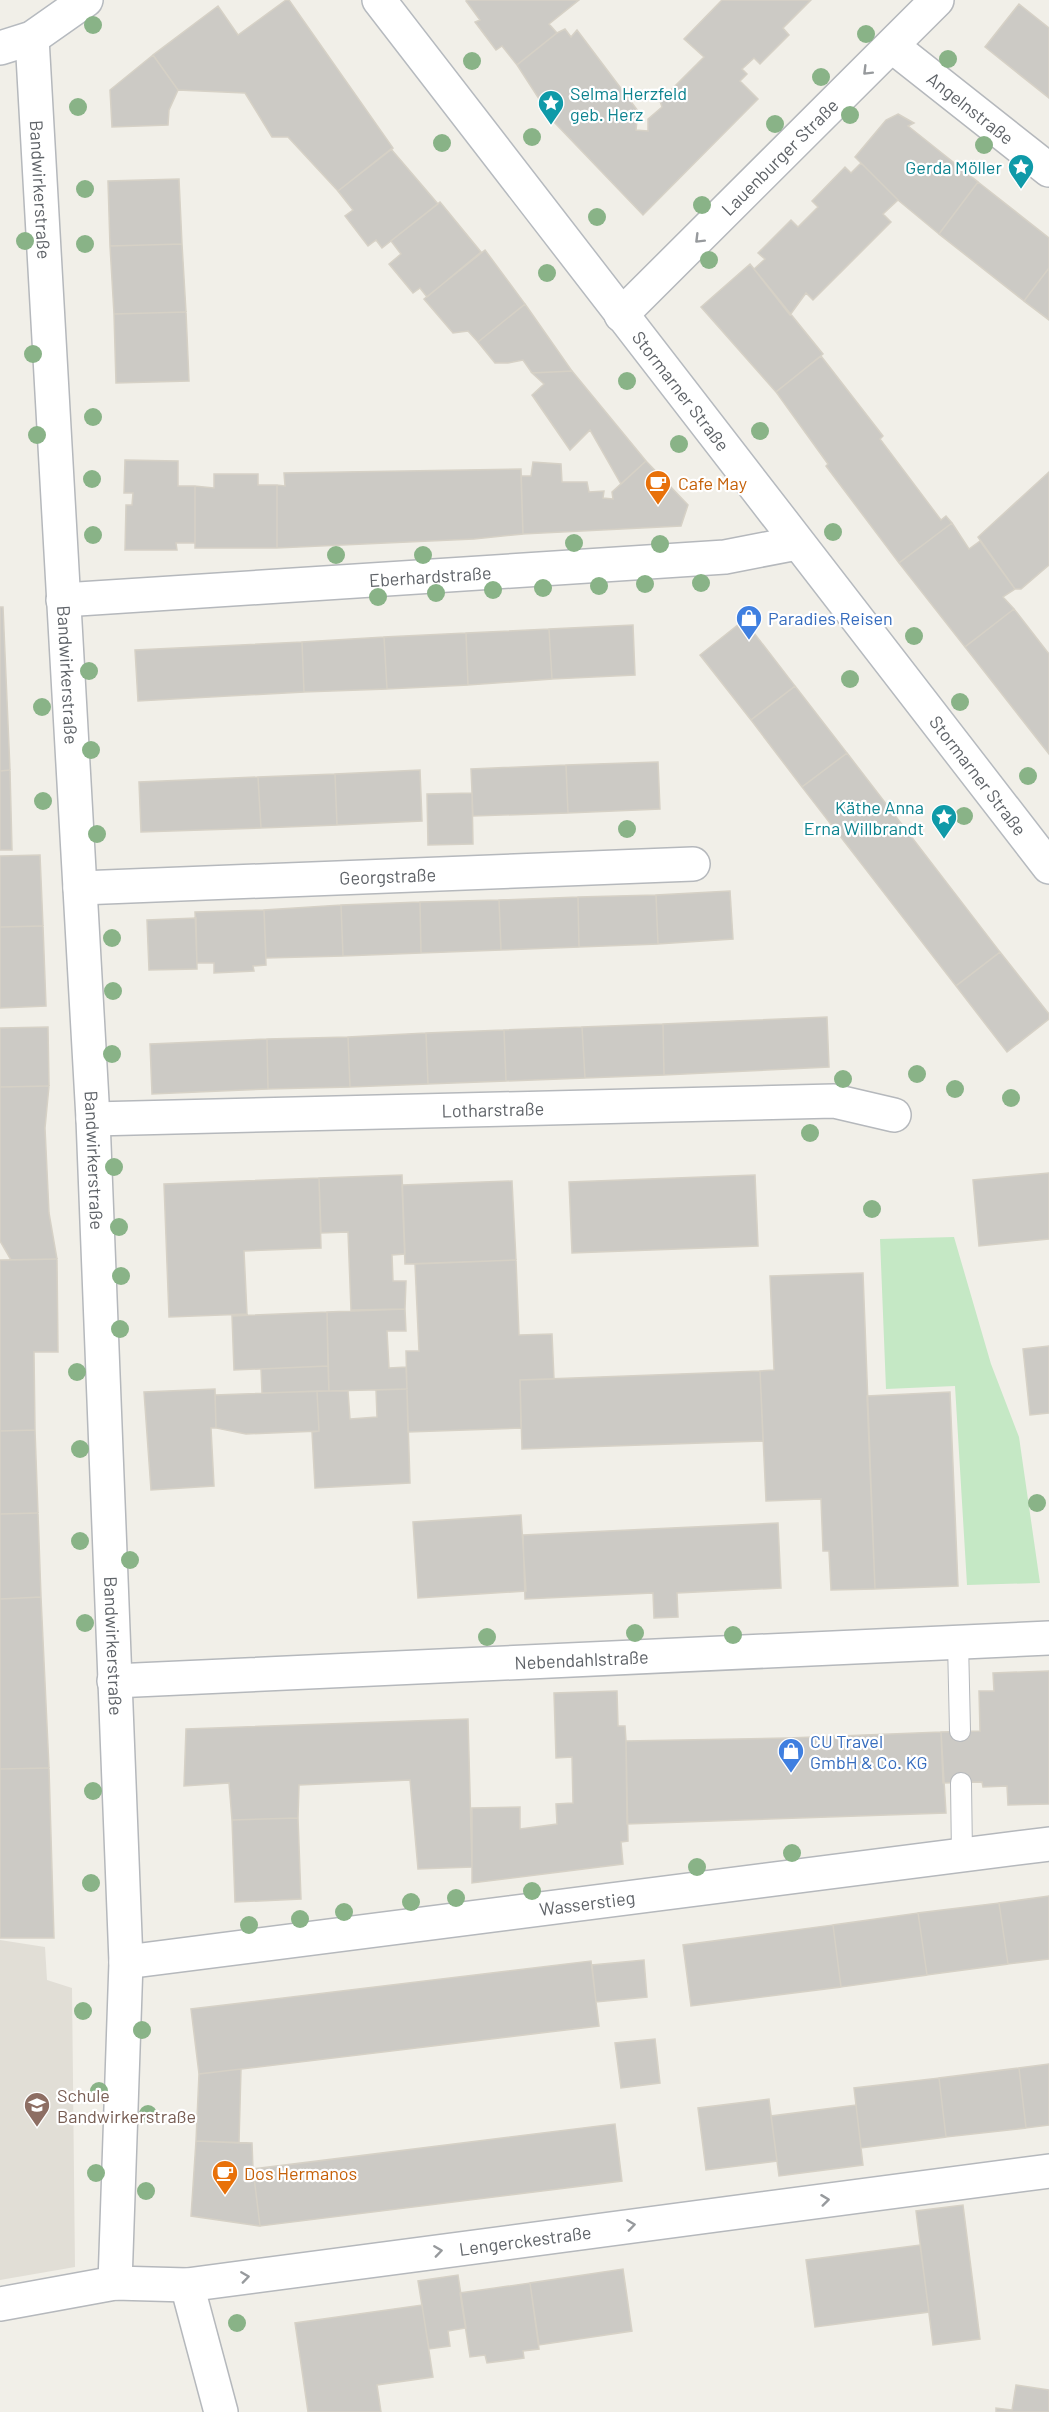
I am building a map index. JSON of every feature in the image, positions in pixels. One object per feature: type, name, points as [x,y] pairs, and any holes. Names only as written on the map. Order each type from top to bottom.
[{"type":"street","points":[[0,48],[32,38],[86,0]]},
{"type":"street","name":"Stormarner Straße","points":[[379,0],[1049,867]]},
{"type":"street","name":"Lauenburger Straße","points":[[621,315],[937,0]]},
{"type":"street","name":"Bandwirkerstraße","points":[[32,38],[93,1119],[126,1962],[115,2283]]},
{"type":"street","name":"Angelnstraße","points":[[892,46],[1049,170]]},
{"type":"street","name":"Eberhardstraße","points":[[63,600],[725,556],[797,543]]},
{"type":"street","name":"Georgstraße","points":[[80,888],[693,864]]},
{"type":"street","name":"Lotharstraße","points":[[93,1119],[834,1101],[894,1115]]},
{"type":"street","name":"Nebendahlstraße","points":[[114,1682],[1049,1638]]},
{"type":"street","name":"Wasserstieg","points":[[126,1962],[1049,1844]]},
{"type":"street","name":"Lengerckestraße","points":[[0,2304],[115,2283],[187,2285],[1049,2171]]},
{"type":"street","points":[[187,2285],[221,2412]]},
{"type":"lane","points":[[958,1642],[960,1731]]},
{"type":"lane","points":[[961,1783],[962,1855]]},
{"type":"shaded area","name":"Schule Bandwirkerstraße","points":[[0,1940],[45,1947],[47,1980],[72,1988],[75,2267],[0,2280]]},
{"type":"green space","points":[[954,1237],[991,1364],[1019,1437],[1040,1583],[967,1585],[955,1386],[886,1389],[880,1239]]},
{"type":"building","points":[[289,0],[393,148],[338,191],[288,137],[272,137],[245,93],[178,90],[153,55],[218,6],[238,35]]},
{"type":"building","points":[[579,0],[549,24],[557,33],[517,65],[502,46],[496,50],[475,22],[480,20],[466,1]]},
{"type":"building","points":[[722,0],[811,0],[783,28],[789,35],[760,64],[754,58],[742,69],[747,74],[740,81],[758,99],[643,215],[554,122],[517,65],[557,33],[565,29],[571,37],[577,30],[638,111],[636,130],[648,131],[648,119],[662,107],[660,101],[704,57],[684,39]]},
{"type":"building","points":[[1019,4],[1049,28],[1049,98],[985,47]]},
{"type":"building","points":[[153,55],[178,90],[169,110],[168,125],[112,127],[110,90]]},
{"type":"building","points":[[898,114],[914,123],[908,126],[978,182],[939,234],[898,200],[855,157],[886,120]]},
{"type":"building","points":[[391,149],[438,204],[382,248],[376,240],[368,246],[345,216],[353,210],[338,191]]},
{"type":"building","points":[[861,163],[898,200],[883,214],[891,222],[813,300],[806,293],[790,315],[754,269],[765,259],[758,253],[791,220],[798,227],[818,207],[812,201],[845,167],[851,173]]},
{"type":"building","points":[[179,179],[182,244],[110,246],[108,181]]},
{"type":"building","points":[[978,182],[1049,238],[1049,268],[1024,301],[939,234]]},
{"type":"building","points":[[440,202],[481,252],[427,297],[420,288],[413,293],[389,264],[401,254],[391,241]]},
{"type":"building","points":[[182,244],[186,312],[114,314],[110,246]]},
{"type":"building","points":[[485,250],[525,304],[478,342],[468,331],[453,333],[424,299]]},
{"type":"building","points":[[750,264],[823,354],[776,392],[701,307]]},
{"type":"building","points":[[1049,268],[1049,320],[1024,301]]},
{"type":"building","points":[[525,304],[572,371],[532,373],[523,360],[495,363],[478,342]]},
{"type":"building","points":[[186,312],[189,381],[116,383],[114,314]]},
{"type":"building","points":[[821,356],[883,436],[880,439],[941,520],[946,516],[952,523],[899,563],[826,466],[828,464],[776,392]]},
{"type":"building","points":[[572,371],[646,461],[621,484],[590,430],[570,450],[532,395],[544,384],[532,373]]},
{"type":"building","points":[[125,460],[178,461],[178,486],[195,486],[195,543],[176,543],[177,550],[125,550],[126,505],[132,505],[133,493],[124,493]]},
{"type":"building","points":[[646,461],[688,505],[681,526],[523,534],[521,476],[531,476],[533,462],[561,464],[562,482],[587,482],[589,492],[604,491],[603,498],[613,499],[612,492]]},
{"type":"building","points":[[521,469],[523,534],[474,539],[277,548],[277,485],[285,486],[284,473]]},
{"type":"building","points":[[1049,472],[1049,565],[1021,589],[1015,589],[978,537]]},
{"type":"building","points":[[214,474],[258,474],[258,485],[277,485],[277,548],[195,548],[195,486],[214,488]]},
{"type":"building","points":[[952,523],[969,549],[980,541],[1015,589],[1003,597],[1014,609],[965,647],[899,563]]},
{"type":"building","points":[[0,607],[3,607],[10,770],[0,771]]},
{"type":"building","points":[[1014,609],[1049,654],[1049,754],[965,647]]},
{"type":"building","points":[[744,620],[795,686],[751,720],[700,655]]},
{"type":"building","points":[[633,625],[635,675],[552,679],[549,629]]},
{"type":"building","points":[[549,629],[552,679],[468,685],[466,633]]},
{"type":"building","points":[[466,633],[468,685],[387,689],[384,637]]},
{"type":"building","points":[[384,637],[387,689],[304,692],[302,642]]},
{"type":"building","points":[[302,642],[304,692],[138,701],[135,650]]},
{"type":"building","points":[[795,686],[847,753],[802,787],[751,720]]},
{"type":"building","points":[[847,753],[1000,952],[956,986],[802,787]]},
{"type":"building","points":[[658,762],[660,809],[568,813],[566,765]]},
{"type":"building","points":[[566,765],[568,813],[473,816],[471,769]]},
{"type":"building","points":[[10,770],[12,850],[0,850],[0,771]]},
{"type":"building","points":[[420,770],[422,821],[337,825],[335,774]]},
{"type":"building","points":[[335,774],[337,825],[261,828],[258,777]]},
{"type":"building","points":[[258,777],[261,828],[141,832],[139,782]]},
{"type":"building","points":[[472,793],[473,844],[428,845],[427,794]]},
{"type":"building","points":[[40,855],[43,926],[0,927],[0,856]]},
{"type":"building","points":[[730,891],[733,939],[658,944],[656,895]]},
{"type":"building","points":[[656,895],[658,944],[579,947],[578,897]]},
{"type":"building","points":[[578,897],[579,947],[501,950],[499,900]]},
{"type":"building","points":[[499,900],[501,950],[421,953],[420,902]]},
{"type":"building","points":[[420,902],[421,953],[343,956],[341,905]]},
{"type":"building","points":[[341,905],[343,956],[266,958],[264,910]]},
{"type":"building","points":[[264,910],[266,965],[253,966],[254,971],[214,973],[214,963],[197,963],[195,912]]},
{"type":"building","points":[[196,918],[197,969],[149,970],[147,920]]},
{"type":"building","points":[[43,926],[46,1006],[0,1008],[0,927]]},
{"type":"building","points":[[1000,952],[1049,1014],[1049,1019],[1007,1052],[956,986]]},
{"type":"building","points":[[827,1017],[829,1067],[664,1075],[663,1024]]},
{"type":"building","points":[[663,1024],[664,1075],[585,1078],[582,1027]]},
{"type":"building","points":[[48,1027],[49,1086],[0,1087],[0,1028]]},
{"type":"building","points":[[582,1027],[585,1078],[506,1081],[504,1030]]},
{"type":"building","points":[[504,1030],[506,1081],[428,1084],[426,1033]]},
{"type":"building","points":[[426,1033],[428,1084],[350,1087],[348,1037]]},
{"type":"building","points":[[348,1037],[350,1087],[268,1089],[267,1039]]},
{"type":"building","points":[[267,1039],[268,1089],[152,1094],[150,1044]]},
{"type":"building","points":[[49,1086],[45,1128],[49,1213],[57,1259],[11,1260],[0,1241],[0,1087]]},
{"type":"building","points":[[1049,1173],[1049,1239],[979,1246],[973,1180]]},
{"type":"building","points":[[402,1175],[405,1254],[392,1255],[393,1281],[406,1281],[405,1309],[351,1310],[348,1232],[321,1233],[319,1178]]},
{"type":"building","points":[[755,1175],[758,1246],[572,1253],[569,1182]]},
{"type":"building","points":[[319,1178],[321,1248],[244,1251],[247,1314],[169,1317],[164,1184]]},
{"type":"building","points":[[512,1181],[516,1260],[405,1264],[402,1185]]},
{"type":"building","points":[[57,1259],[58,1352],[34,1352],[35,1430],[0,1431],[0,1260]]},
{"type":"building","points":[[516,1260],[519,1335],[552,1334],[554,1379],[520,1380],[521,1428],[408,1432],[406,1351],[419,1351],[415,1264]]},
{"type":"building","points":[[863,1273],[875,1589],[831,1590],[829,1551],[823,1551],[821,1499],[766,1501],[760,1371],[774,1370],[770,1276]]},
{"type":"building","points":[[405,1309],[406,1331],[387,1331],[389,1368],[406,1367],[407,1389],[329,1391],[327,1312]]},
{"type":"building","points":[[327,1312],[328,1366],[234,1370],[232,1316]]},
{"type":"building","points":[[1049,1346],[1049,1413],[1030,1415],[1023,1349]]},
{"type":"building","points":[[328,1366],[329,1391],[262,1393],[261,1369]]},
{"type":"building","points":[[760,1371],[763,1441],[522,1449],[520,1380]]},
{"type":"building","points":[[215,1389],[216,1428],[211,1428],[214,1486],[151,1490],[144,1392]]},
{"type":"building","points":[[407,1389],[410,1483],[315,1488],[312,1432],[319,1431],[317,1391],[348,1391],[350,1419],[377,1417],[376,1390]]},
{"type":"building","points":[[317,1391],[319,1431],[246,1434],[216,1428],[215,1395]]},
{"type":"building","points":[[950,1392],[958,1586],[875,1589],[867,1396]]},
{"type":"building","points":[[35,1430],[38,1513],[0,1514],[0,1431]]},
{"type":"building","points":[[38,1513],[41,1597],[0,1599],[0,1514]]},
{"type":"building","points":[[521,1515],[526,1591],[418,1598],[413,1522]]},
{"type":"building","points":[[778,1523],[781,1588],[677,1593],[678,1617],[654,1618],[653,1593],[525,1599],[523,1535]]},
{"type":"building","points":[[41,1597],[49,1768],[0,1769],[0,1599]]},
{"type":"building","points":[[1049,1671],[1049,1804],[1008,1805],[1007,1786],[983,1787],[982,1782],[943,1783],[941,1732],[980,1731],[979,1691],[994,1691],[993,1673]]},
{"type":"building","points":[[617,1691],[618,1726],[625,1726],[626,1741],[628,1841],[621,1842],[623,1864],[472,1883],[472,1808],[520,1807],[520,1829],[557,1824],[556,1804],[573,1803],[572,1757],[556,1758],[554,1693]]},
{"type":"building","points":[[468,1719],[472,1867],[418,1869],[410,1780],[299,1785],[298,1818],[232,1820],[229,1783],[184,1786],[186,1729]]},
{"type":"building","points":[[941,1732],[946,1813],[627,1824],[626,1741]]},
{"type":"building","points":[[49,1768],[54,1938],[0,1938],[0,1769]]},
{"type":"building","points":[[298,1818],[301,1899],[235,1902],[232,1820]]},
{"type":"building","points":[[1049,1896],[1049,1959],[1008,1964],[999,1903]]},
{"type":"building","points":[[999,1903],[1008,1964],[927,1975],[918,1913]]},
{"type":"building","points":[[918,1913],[927,1975],[841,1987],[833,1925]]},
{"type":"building","points":[[833,1925],[841,1987],[691,2006],[683,1945]]},
{"type":"building","points":[[644,1960],[647,1997],[596,2002],[592,1965]]},
{"type":"building","points":[[591,1961],[599,2026],[199,2074],[191,2009]]},
{"type":"building","points":[[655,2039],[660,2083],[621,2088],[615,2043]]},
{"type":"building","points":[[1049,2064],[1049,2125],[1026,2128],[1019,2068]]},
{"type":"building","points":[[1019,2068],[1026,2128],[946,2137],[939,2078]]},
{"type":"building","points":[[241,2069],[239,2143],[196,2141],[199,2074]]},
{"type":"building","points":[[939,2078],[946,2137],[861,2148],[854,2088]]},
{"type":"building","points":[[769,2099],[777,2161],[706,2170],[698,2108]]},
{"type":"building","points":[[856,2105],[863,2165],[779,2176],[771,2116]]},
{"type":"building","points":[[615,2124],[622,2181],[260,2226],[253,2169]]},
{"type":"building","points":[[196,2141],[252,2143],[260,2226],[191,2216]]},
{"type":"building","points":[[963,2205],[980,2339],[933,2345],[916,2211]]},
{"type":"building","points":[[920,2245],[929,2312],[815,2327],[806,2260]]},
{"type":"building","points":[[623,2269],[632,2331],[539,2345],[530,2283]]},
{"type":"building","points":[[458,2275],[466,2328],[448,2331],[450,2346],[429,2349],[418,2281]]},
{"type":"building","points":[[530,2283],[539,2349],[523,2351],[524,2358],[487,2363],[485,2355],[470,2357],[460,2293]]},
{"type":"building","points":[[422,2305],[433,2377],[377,2385],[381,2412],[308,2412],[295,2323]]},
{"type":"building","points":[[1016,2385],[1049,2390],[1049,2412],[996,2412],[996,2408],[1012,2410]]},
{"type":"place","name":"Selma Herzfeld geb. Herz","points":[[551,126]]},
{"type":"place","name":"Gerda Möller","points":[[1021,190]]},
{"type":"place","name":"Cafe May","points":[[658,506]]},
{"type":"place","name":"Paradies Reisen","points":[[749,641]]},
{"type":"place","name":"Käthe Anna Erna Willbrandt","points":[[944,840]]},
{"type":"place","name":"CU Travel GmbH & Co. KG","points":[[791,1774]]},
{"type":"place","name":"Schule Bandwirkerstraße","points":[[37,2128]]},
{"type":"place","name":"Dos Hermanos","points":[[225,2196]]}]
